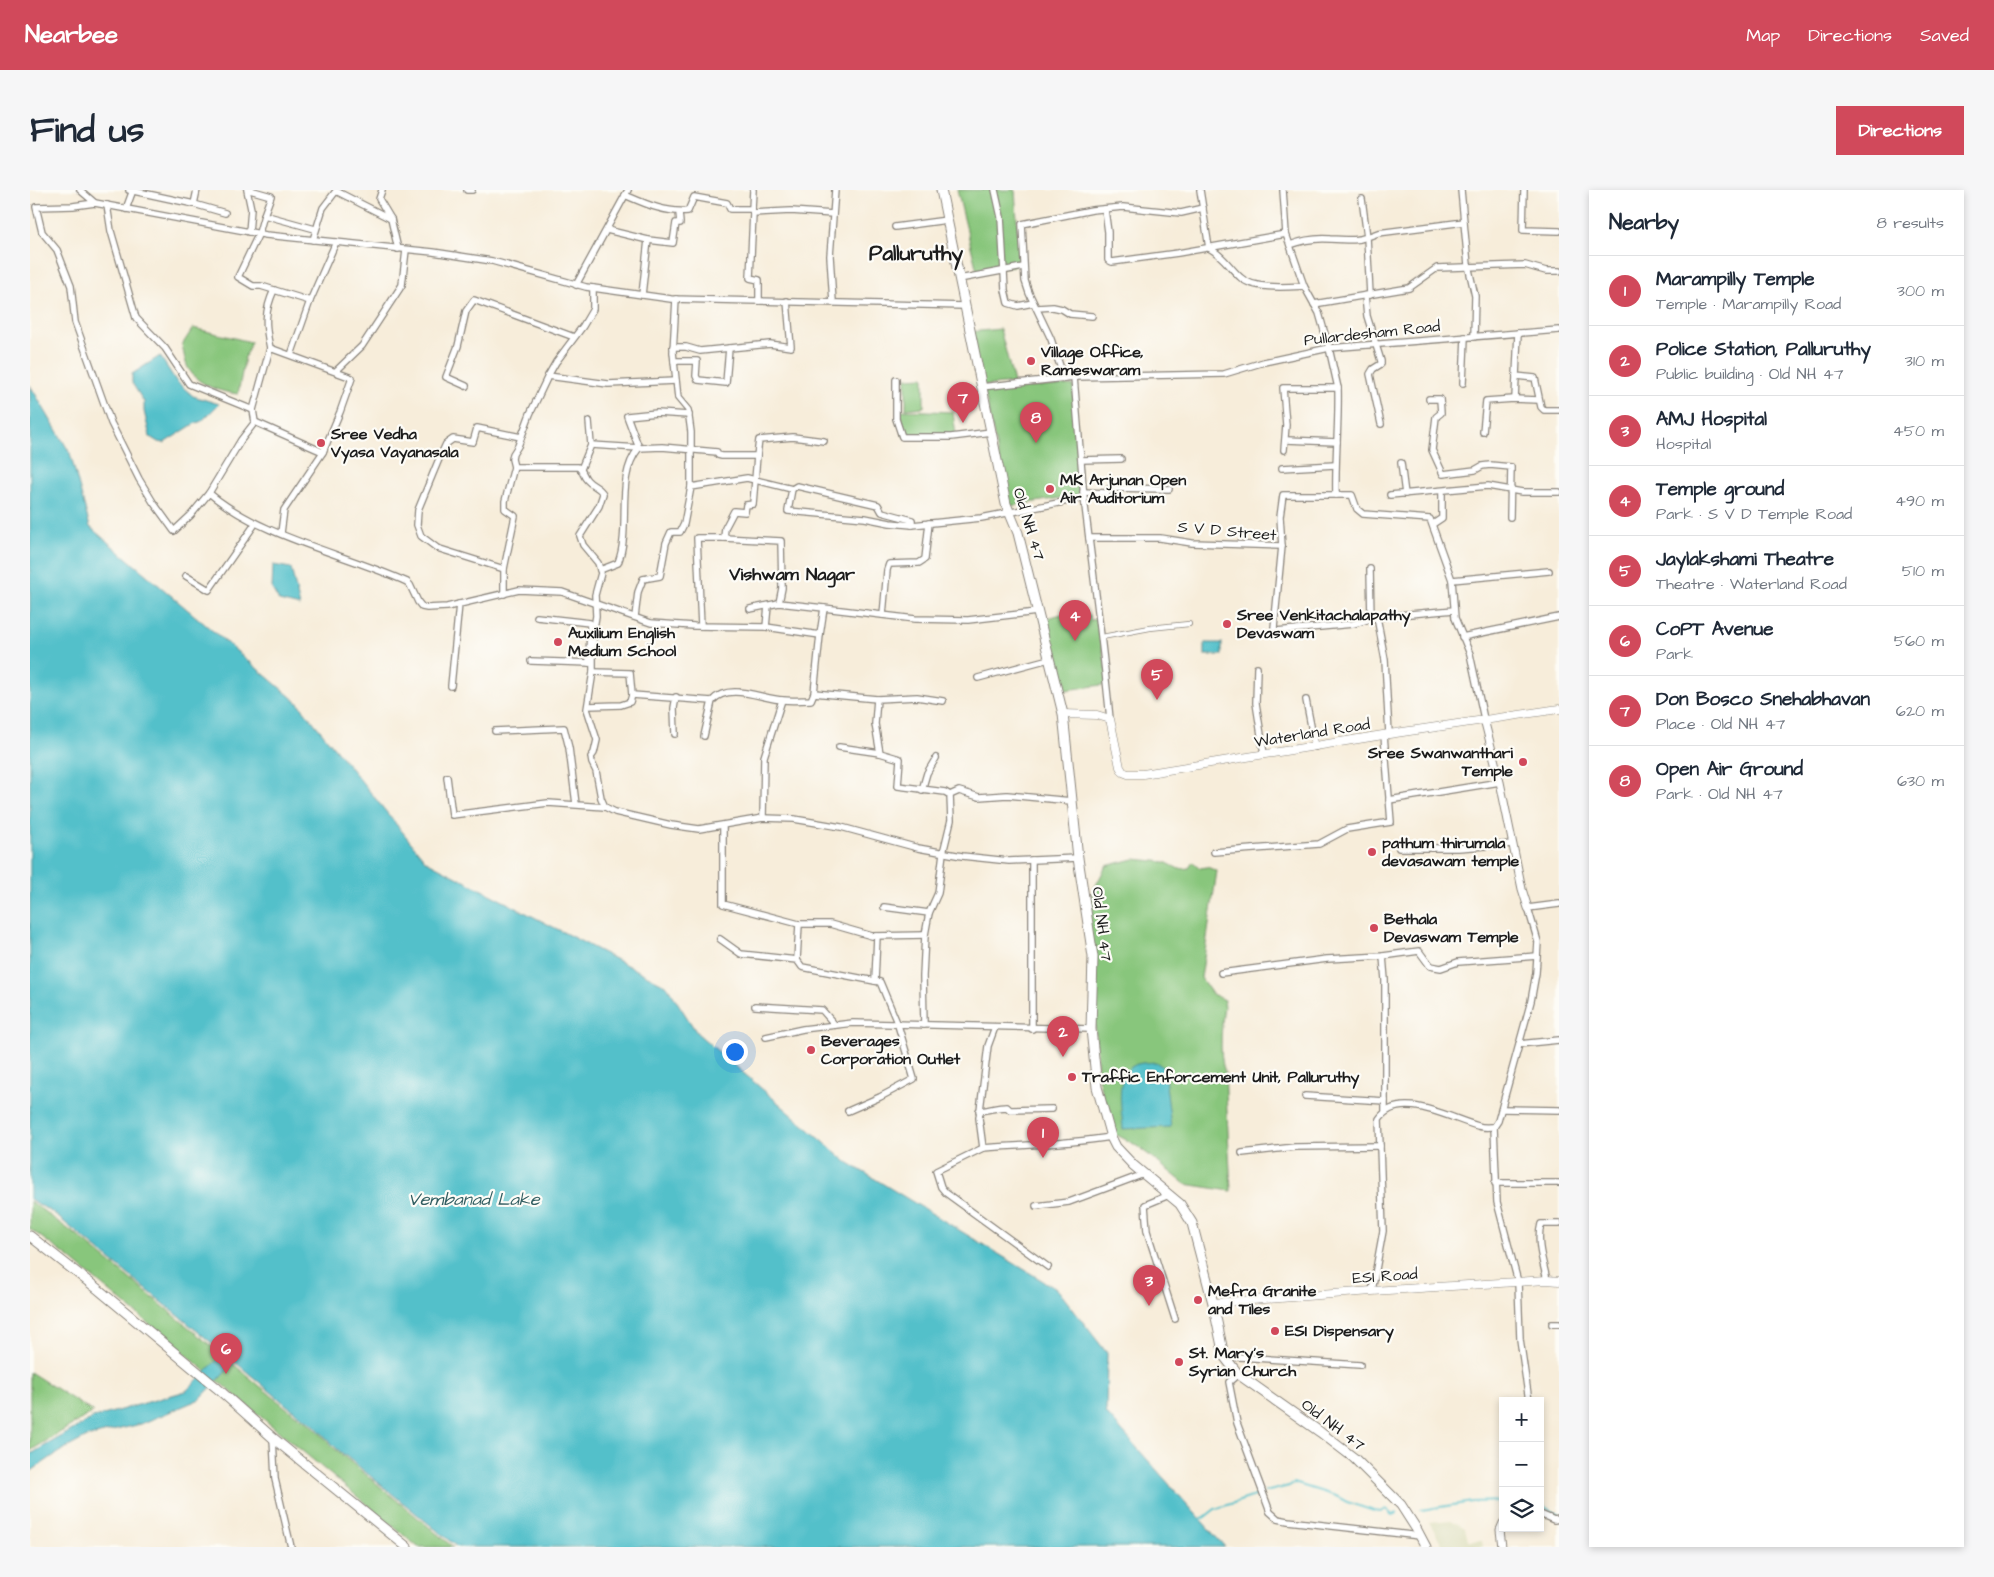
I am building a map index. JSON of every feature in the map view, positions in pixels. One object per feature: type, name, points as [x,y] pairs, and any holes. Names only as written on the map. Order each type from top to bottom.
[{"type":"main road","name":"Old NH 47","points":[[940,190],[1006,504],[1018,533],[1064,714],[1078,858],[1093,956],[1091,1029],[1097,1087],[1111,1137],[1116,1147],[1144,1174],[1180,1204],[1192,1223],[1213,1303],[1224,1356],[1238,1374],[1354,1458],[1401,1505],[1426,1547]]},
{"type":"main road","name":"Waterland Road","points":[[1110,720],[1120,767],[1123,772],[1143,774],[1387,734],[1559,709]]},
{"type":"main road","points":[[1064,714],[1097,715],[1110,720]]},
{"type":"main road","points":[[30,1236],[94,1285],[217,1388],[273,1438],[407,1547]]},
{"type":"main road","name":"ESI Road","points":[[1213,1303],[1372,1291],[1547,1280],[1559,1281]]},
{"type":"street","points":[[80,190],[95,203]]},
{"type":"street","points":[[126,209],[131,190],[225,213]]},
{"type":"street","points":[[194,204],[197,190]]},
{"type":"street","points":[[249,232],[251,209],[248,190],[271,196],[258,233],[238,277],[253,286],[310,301]]},
{"type":"street","points":[[382,190],[379,199],[391,219],[398,249]]},
{"type":"street","points":[[467,190],[472,190]]},
{"type":"street","points":[[753,190],[750,278],[759,280],[760,301]]},
{"type":"street","points":[[833,302],[830,256],[834,190]]},
{"type":"street","points":[[995,190],[1002,216],[1004,271],[1008,303],[1018,306],[1053,307],[1062,309],[1070,314],[1092,316]]},
{"type":"street","points":[[1200,190],[1209,248]]},
{"type":"street","points":[[1283,190],[1286,234],[1304,286],[1319,313],[1338,388],[1335,465],[1336,495]]},
{"type":"street","points":[[1461,190],[1468,265],[1475,296],[1474,337]]},
{"type":"street","points":[[1524,190],[1523,230],[1559,231]]},
{"type":"street","points":[[313,240],[323,208],[336,191],[391,219]]},
{"type":"street","points":[[576,285],[627,193],[659,209],[679,212],[688,211],[694,197],[727,202],[730,208],[753,211],[833,214]]},
{"type":"street","points":[[1362,199],[1367,237],[1368,316],[1378,346],[1380,364],[1370,374],[1381,424]]},
{"type":"street","points":[[274,290],[267,306],[267,331],[270,348],[254,410],[255,422],[241,440],[209,493],[191,516],[174,531],[139,479],[111,423],[75,322],[71,286],[57,250],[42,232],[36,207],[73,206],[95,203],[249,232],[492,261],[576,285],[642,295],[760,301],[964,306]]},
{"type":"street","points":[[107,205],[111,231],[136,318],[165,348],[189,384],[254,410]]},
{"type":"street","points":[[1064,378],[1051,339],[1025,281],[1022,224],[1092,210],[1123,207],[1181,213],[1203,208]]},
{"type":"street","points":[[1105,210],[1110,261],[1209,248],[1286,234]]},
{"type":"street","points":[[607,230],[648,240],[673,243],[676,224],[680,223],[679,212]]},
{"type":"street","points":[[264,215],[315,229]]},
{"type":"street","points":[[895,228],[947,220]]},
{"type":"street","points":[[1290,245],[1302,240],[1330,239],[1356,241],[1378,233],[1464,222]]},
{"type":"street","points":[[642,295],[648,240]]},
{"type":"street","points":[[291,355],[310,301],[336,242]]},
{"type":"street","points":[[1209,248],[1220,254],[1241,278],[1253,285],[1304,286]]},
{"type":"street","points":[[336,372],[362,346],[402,285],[406,250]]},
{"type":"street","points":[[1314,304],[1409,288],[1437,268],[1468,265],[1524,265],[1546,271],[1559,271]]},
{"type":"street","points":[[959,279],[1024,267]]},
{"type":"street","points":[[504,594],[504,569],[515,516],[505,509],[504,501],[514,467],[513,454],[548,376],[593,309],[593,288]]},
{"type":"street","points":[[635,617],[638,592],[643,579],[660,576],[666,543],[671,532],[680,532],[684,524],[691,487],[689,415],[688,410],[678,398],[674,361],[676,298]]},
{"type":"street","points":[[466,386],[446,377],[458,346],[466,312],[474,300],[574,337]]},
{"type":"street","points":[[673,347],[686,346],[700,351],[770,344],[791,347],[788,301]]},
{"type":"street","name":"Pullardesham Road","points":[[981,387],[1074,377],[1224,374],[1264,362],[1329,348],[1378,346],[1559,330]]},
{"type":"street","points":[[1515,399],[1518,333]]},
{"type":"street","points":[[1463,383],[1465,337]]},
{"type":"street","points":[[270,348],[352,378],[323,452],[284,510],[281,533]]},
{"type":"street","points":[[674,361],[697,361],[696,376],[698,380],[726,383],[729,348]]},
{"type":"street","points":[[548,376],[608,384],[676,381]]},
{"type":"street","points":[[1516,376],[1535,378],[1541,407],[1544,410],[1559,410]]},
{"type":"street","points":[[1074,377],[1091,567],[1102,637],[1110,720]]},
{"type":"street","points":[[896,380],[896,419],[902,438],[951,437],[990,432]]},
{"type":"street","points":[[1284,450],[1286,440],[1283,388],[1338,388]]},
{"type":"street","points":[[1429,399],[1440,399],[1441,401],[1441,413],[1436,417],[1432,450],[1444,474],[1475,470],[1482,466],[1490,465],[1511,467],[1510,516]]},
{"type":"street","points":[[1483,432],[1486,402],[1515,399],[1539,400]]},
{"type":"street","points":[[639,448],[627,416],[657,413],[689,415]]},
{"type":"street","points":[[581,468],[591,445],[589,421]]},
{"type":"street","points":[[255,422],[323,452]]},
{"type":"street","points":[[504,569],[437,548],[430,544],[421,536],[417,525],[418,510],[446,444],[453,439],[472,442],[477,428],[522,437]]},
{"type":"street","points":[[724,538],[726,528],[734,511],[745,512],[746,505],[753,504],[759,440],[793,437],[824,441]]},
{"type":"street","points":[[1286,440],[1337,442]]},
{"type":"street","points":[[591,445],[639,448],[662,447],[717,452],[718,455],[722,456],[757,456]]},
{"type":"street","points":[[600,570],[618,563],[622,552],[625,534],[627,474],[630,458],[639,448]]},
{"type":"street","points":[[1081,460],[1121,459]]},
{"type":"street","points":[[1401,462],[1405,494]]},
{"type":"street","points":[[1282,468],[1335,465]]},
{"type":"street","points":[[514,467],[560,466],[581,468]]},
{"type":"street","points":[[581,468],[588,482],[601,490],[603,494],[599,506],[587,522],[580,536],[583,545],[595,558],[600,570],[599,586],[595,595],[596,604],[591,663]]},
{"type":"street","points":[[691,487],[747,478],[792,489],[797,486],[878,505],[882,512],[912,520],[912,525]]},
{"type":"street","points":[[1390,496],[1488,486],[1522,492],[1559,492]]},
{"type":"street","points":[[792,489],[788,511],[865,518],[912,525],[981,518],[1084,495],[1107,494],[1110,488],[1169,489]]},
{"type":"street","points":[[1432,524],[1442,518],[1442,491]]},
{"type":"street","points":[[209,493],[221,503],[255,524],[406,582],[422,607],[433,608],[459,604],[519,590],[562,592],[652,623],[766,627],[820,635]]},
{"type":"street","points":[[1282,546],[1280,517],[1283,495],[1352,495],[1357,509],[1363,514],[1430,519],[1452,580],[1454,610],[1462,637],[1470,654],[1500,782],[1522,889],[1538,942],[1536,974],[1531,1001],[1502,1109],[1494,1127],[1495,1183],[1501,1220],[1518,1282],[1520,1339],[1528,1397]]},
{"type":"street","points":[[883,614],[889,564],[919,563],[925,559],[929,523]]},
{"type":"street","points":[[186,576],[209,590],[255,524]]},
{"type":"street","points":[[701,626],[697,538],[781,541],[782,588],[779,603]]},
{"type":"street","name":"S V D Street","points":[[1089,538],[1160,538],[1192,543],[1282,546],[1274,628],[1276,631],[1353,624],[1377,617],[1454,610]]},
{"type":"street","points":[[1370,569],[1371,619]]},
{"type":"street","points":[[1452,580],[1549,572]]},
{"type":"street","points":[[750,609],[779,603],[915,619],[968,620],[1037,612]]},
{"type":"street","points":[[450,686],[459,604]]},
{"type":"street","points":[[766,627],[768,606]]},
{"type":"street","points":[[704,736],[712,701],[718,695],[730,692],[782,700],[810,700],[814,693],[824,608]]},
{"type":"street","points":[[536,617],[590,623],[593,672],[588,706],[597,740],[592,763],[596,771],[601,798],[605,806]]},
{"type":"street","points":[[1214,852],[1319,844],[1347,829],[1390,822],[1386,660],[1377,617]]},
{"type":"street","points":[[1462,637],[1559,617]]},
{"type":"street","points":[[1102,637],[1150,628],[1189,624]]},
{"type":"street","points":[[978,678],[1049,659]]},
{"type":"street","points":[[531,661],[591,663]]},
{"type":"street","points":[[1257,668],[1256,703],[1264,754]]},
{"type":"street","points":[[588,706],[621,705],[630,702],[632,694],[630,673],[593,672]]},
{"type":"street","points":[[814,693],[877,699],[917,698],[943,701]]},
{"type":"street","points":[[632,694],[712,701]]},
{"type":"street","points":[[675,734],[674,708],[676,697]]},
{"type":"street","points":[[877,699],[875,724],[880,752]]},
{"type":"street","points":[[763,818],[764,757],[782,700]]},
{"type":"street","points":[[1306,700],[1315,747]]},
{"type":"street","points":[[495,731],[564,728],[569,748],[576,804]]},
{"type":"street","points":[[839,747],[880,752],[900,759],[898,786],[945,792],[950,795]]},
{"type":"street","points":[[922,790],[927,773],[936,758]]},
{"type":"street","points":[[447,777],[452,816],[548,803],[576,804],[605,806],[615,812],[671,825],[699,829],[763,818],[794,819],[841,827],[943,853],[1009,861],[1078,858]]},
{"type":"street","points":[[1389,800],[1500,782]]},
{"type":"street","points":[[950,795],[959,791],[979,797],[1007,796],[1072,801]]},
{"type":"street","points":[[924,1025],[925,935],[930,912],[938,893],[943,853],[951,820],[950,795]]},
{"type":"street","points":[[723,826],[723,904],[799,924],[830,924],[872,936],[925,935]]},
{"type":"street","points":[[1399,848],[1458,848],[1513,844]]},
{"type":"street","points":[[1032,860],[1032,1029]]},
{"type":"street","points":[[1528,908],[1559,904]]},
{"type":"street","points":[[884,907],[930,912]]},
{"type":"street","points":[[799,924],[797,960],[802,967],[880,982],[898,1025],[914,1079],[848,1111]]},
{"type":"street","points":[[875,981],[876,936]]},
{"type":"street","points":[[720,939],[741,954],[797,960]]},
{"type":"street","points":[[1221,972],[1327,959],[1382,956],[1419,951],[1430,966],[1441,968],[1458,962],[1537,956]]},
{"type":"street","points":[[1372,1291],[1383,1231],[1379,1119],[1385,1110],[1385,980],[1382,956]]},
{"type":"street","points":[[756,1006],[822,1010],[836,1025]]},
{"type":"street","points":[[766,1037],[853,1023],[1091,1029]]},
{"type":"street","points":[[983,1148],[979,1111],[988,1046],[995,1027]]},
{"type":"street","points":[[1519,1044],[1559,1040]]},
{"type":"street","points":[[1305,1096],[1385,1101]]},
{"type":"street","points":[[1385,1110],[1401,1105],[1424,1108],[1480,1127],[1494,1127]]},
{"type":"street","points":[[979,1111],[1007,1107],[1010,1110],[1052,1109]]},
{"type":"street","points":[[1502,1109],[1559,1110]]},
{"type":"street","points":[[1048,1267],[946,1193],[941,1187],[936,1171],[983,1148],[1044,1143],[1073,1143],[1111,1137]]},
{"type":"street","points":[[1242,1153],[1295,1147],[1380,1146]]},
{"type":"street","points":[[1036,1206],[1069,1202],[1144,1174]]},
{"type":"street","points":[[1495,1183],[1559,1183]]},
{"type":"street","points":[[1169,1195],[1145,1205],[1147,1231],[1174,1319]]},
{"type":"street","points":[[1547,1280],[1539,1245],[1540,1227],[1541,1224],[1559,1224]]},
{"type":"street","points":[[1224,1356],[1360,1365]]},
{"type":"street","points":[[1238,1374],[1229,1382],[1237,1423],[1270,1512],[1278,1519],[1288,1521],[1420,1536]]},
{"type":"street","points":[[273,1438],[275,1478],[291,1547]]},
{"type":"street","points":[[1544,1515],[1559,1519]]},
{"type":"street","points":[[1500,1532],[1502,1547]]},
{"type":"shaded area","points":[[1451,1520],[1465,1528],[1468,1541],[1482,1541],[1483,1547],[1444,1547],[1429,1522]]},
{"type":"green space","points":[[957,190],[1015,190],[1020,265],[977,271]]},
{"type":"green space","points":[[193,328],[251,342],[245,357],[238,394],[211,387],[199,381],[190,371],[182,345]]},
{"type":"green space","points":[[1000,329],[1014,383],[982,386],[970,332]]},
{"type":"green space","points":[[924,377],[924,407],[906,409],[906,378]]},
{"type":"green space","points":[[1073,385],[1081,495],[1009,506],[984,390]]},
{"type":"green space","points":[[901,410],[953,412],[956,435],[903,436]]},
{"type":"green space","points":[[1066,613],[1089,615],[1090,620],[1097,619],[1109,684],[1059,691],[1042,619]]},
{"type":"green space","points":[[1134,859],[1165,862],[1179,869],[1189,868],[1193,862],[1200,868],[1207,867],[1217,871],[1201,978],[1212,994],[1225,1000],[1221,1047],[1225,1072],[1231,1191],[1185,1184],[1134,1144],[1113,1133],[1098,1078],[1089,924],[1092,893],[1106,866]]},
{"type":"green space","points":[[30,1201],[79,1237],[289,1410],[312,1425],[335,1449],[453,1547],[418,1547],[67,1256],[30,1229]]},
{"type":"green space","points":[[30,1372],[93,1412],[30,1451]]},
{"type":"water","points":[[160,356],[176,381],[193,396],[219,404],[202,421],[164,443],[150,437],[144,411],[144,402],[132,383],[132,374]]},
{"type":"water","name":"Vembanad Lake","points":[[30,385],[70,453],[90,527],[298,703],[426,861],[667,986],[697,1033],[847,1162],[1058,1290],[1107,1353],[1106,1413],[1225,1547],[457,1547],[336,1448],[313,1424],[290,1408],[235,1362],[200,1399],[141,1424],[87,1437],[59,1452],[30,1472],[30,1455],[36,1451],[93,1418],[186,1391],[224,1353],[53,1213],[30,1199]]},
{"type":"water","points":[[273,565],[291,568],[300,606],[279,601],[272,589]]},
{"type":"water","points":[[1205,643],[1222,643],[1222,655],[1205,655]]},
{"type":"water","points":[[1156,1062],[1164,1068],[1171,1127],[1123,1129],[1120,1094],[1123,1078],[1127,1071],[1135,1065]]},
{"type":"waterway","points":[[1265,1492],[1294,1483],[1336,1496],[1347,1502],[1374,1511],[1381,1512],[1386,1509],[1392,1515],[1397,1513]]},
{"type":"waterway","points":[[1201,1520],[1215,1509],[1261,1494]]},
{"type":"waterway","points":[[1421,1510],[1472,1502],[1499,1501]]},
{"type":"waterway","points":[[1544,1507],[1558,1514]]},
{"type":"place","name":"Village Office, Rameswaram","points":[[1031,361]]},
{"type":"place","name":"Don Bosco Snehabhavan","points":[[963,423]]},
{"type":"place","name":"Sree Vedha Vyasa Vayanasala","points":[[321,443]]},
{"type":"place","name":"Open Air Ground","points":[[1036,443]]},
{"type":"place","name":"MK Arjunan Open Air Auditorium","points":[[1050,489]]},
{"type":"place","name":"Sree Venkitachalapathy Devaswam","points":[[1227,624]]},
{"type":"place","name":"Temple ground","points":[[1075,641]]},
{"type":"place","name":"Auxilium English Medium School","points":[[558,642]]},
{"type":"place","name":"Jaylakshami Theatre","points":[[1157,700]]},
{"type":"place","name":"Sree Swanwanthari Temple","points":[[1523,762]]},
{"type":"place","name":"pathum thirumala devasawam temple","points":[[1372,852]]},
{"type":"place","name":"Bethala Devaswam Temple","points":[[1374,928]]},
{"type":"place","name":"Beverages Corporation Outlet","points":[[811,1050]]},
{"type":"place","name":"Police Station, Palluruthy","points":[[1063,1057]]},
{"type":"place","name":"Traffic Enforcement Unit, Palluruthy","points":[[1072,1077]]},
{"type":"place","name":"Marampilly Temple","points":[[1043,1158]]},
{"type":"place","name":"Mefra Granite and Tiles","points":[[1198,1300]]},
{"type":"place","name":"AMJ Hospital","points":[[1149,1306]]},
{"type":"place","name":"ESI Dispensary","points":[[1275,1331]]},
{"type":"place","name":"St. Mary's Syrian Church","points":[[1179,1362]]},
{"type":"place","name":"CoPT Avenue","points":[[226,1374]]},
{"type":"district","name":"Palluruthy","points":[[916,253]]},
{"type":"district","name":"Vishwam Nagar","points":[[792,574]]}]
